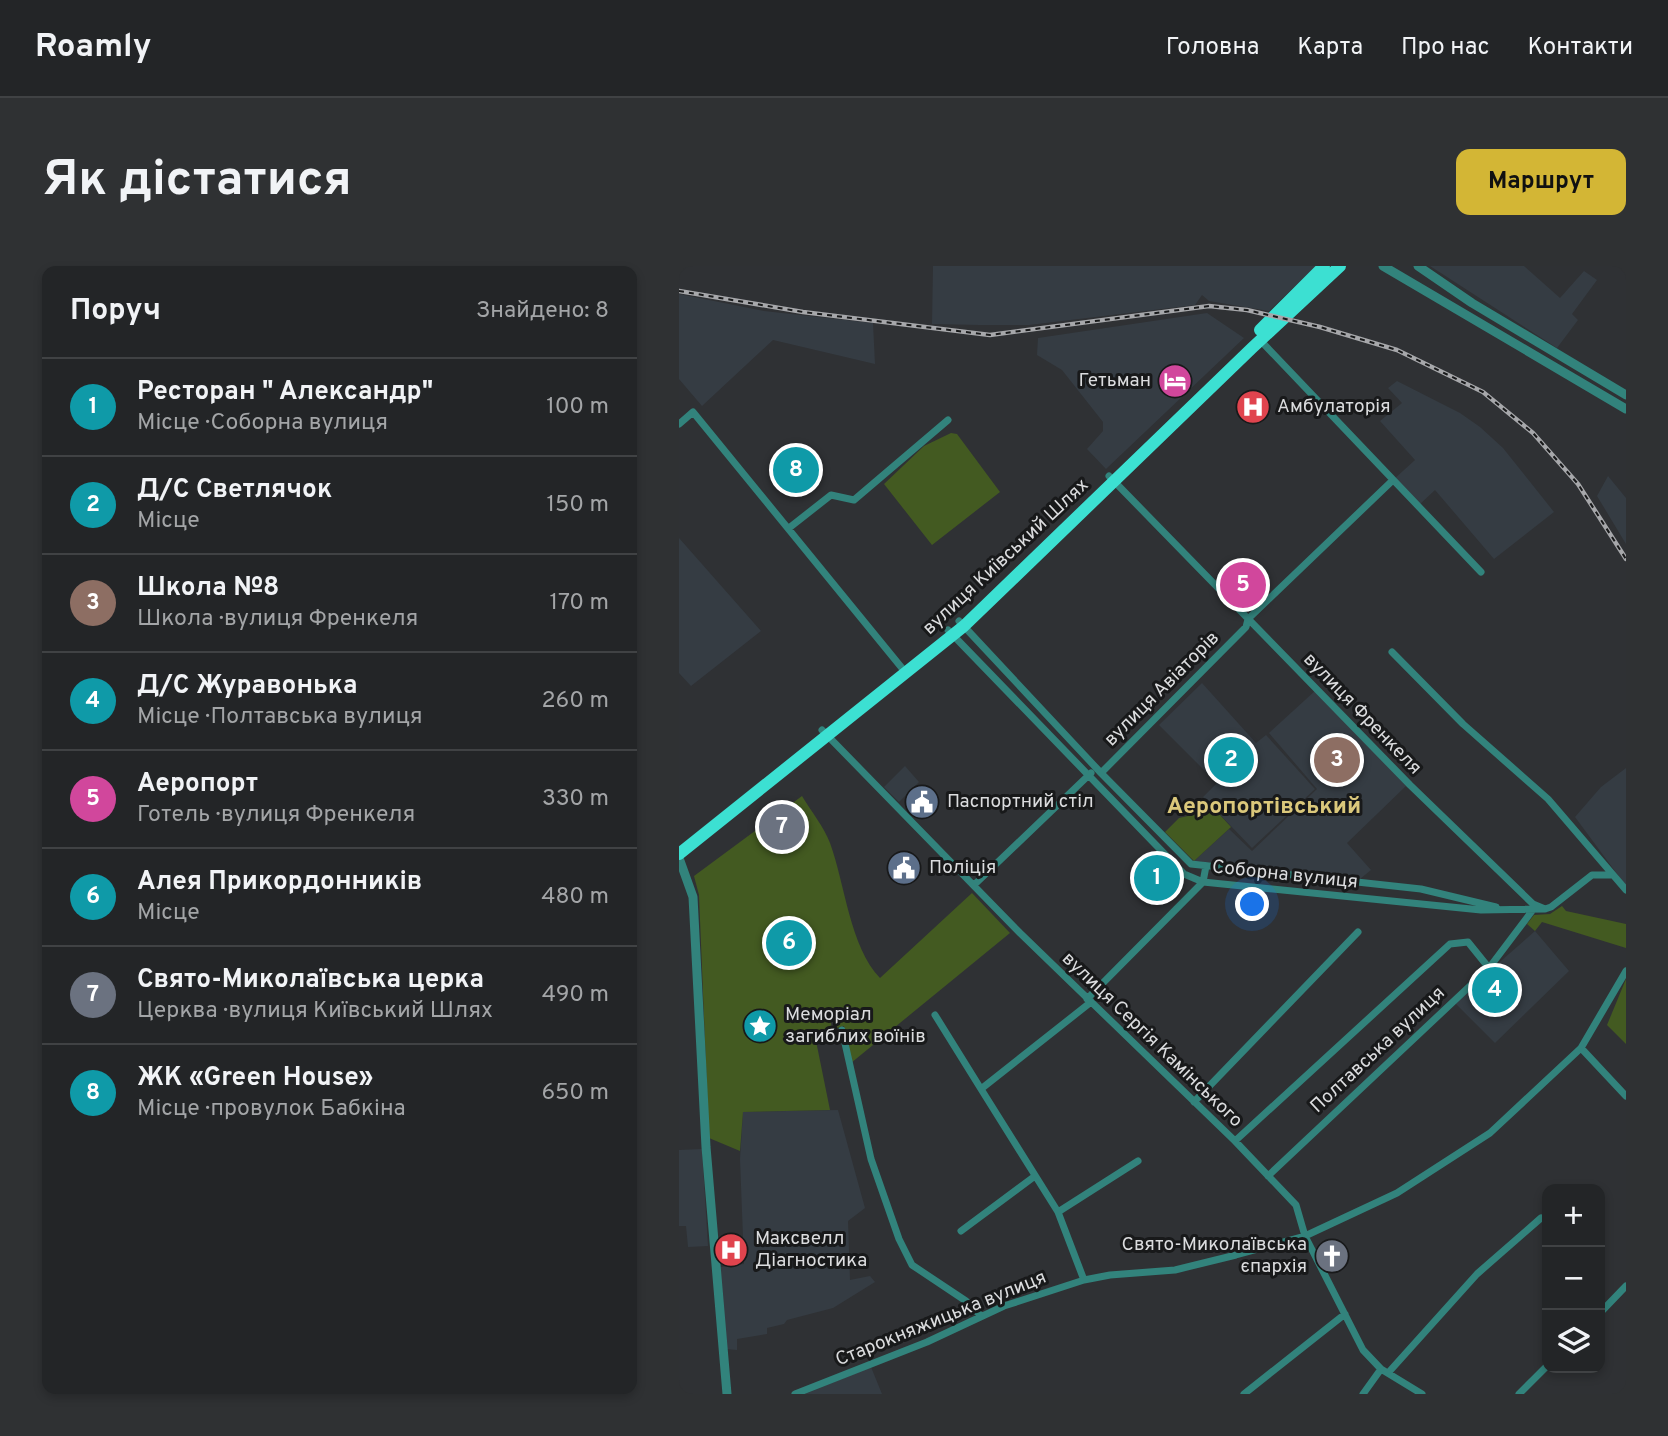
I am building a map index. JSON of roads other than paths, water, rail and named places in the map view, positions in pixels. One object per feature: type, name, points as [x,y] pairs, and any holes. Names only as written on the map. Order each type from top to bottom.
[{"type":"highway","name":"вулиця Київський Шлях","points":[[1112,479],[1324,266]]},
{"type":"highway","name":"вулиця Київський Шлях","points":[[679,844],[825,733],[962,623],[1341,266]]},
{"type":"highway","name":"вулиця Київський Шлях","points":[[679,856],[825,733]]},
{"type":"street","points":[[1383,266],[1626,409]]},
{"type":"street","points":[[1419,266],[1472,303],[1626,396]]},
{"type":"street","points":[[1260,340],[1481,572]]},
{"type":"street","points":[[679,424],[693,412],[904,671]]},
{"type":"street","points":[[789,528],[831,495],[853,500],[948,420]]},
{"type":"street","name":"вулиця Френкеля","points":[[1112,479],[1410,785],[1528,900],[1545,909]]},
{"type":"street","name":"вулиця Авіаторів","points":[[974,885],[1088,776],[1099,771],[1247,626],[1248,619],[1393,480]]},
{"type":"street","name":"Соборна вулиця","points":[[962,623],[1099,771],[1191,863],[1421,889],[1514,912]]},
{"type":"street","name":"Соборна вулиця","points":[[951,632],[1184,874],[1203,882],[1514,912],[1545,909]]},
{"type":"street","points":[[1392,652],[1463,724],[1548,799],[1626,890]]},
{"type":"street","name":"вулиця Сергія Камінського","points":[[825,733],[1089,1001],[1235,1141],[1296,1205],[1305,1236],[1363,1350],[1385,1371],[1422,1394]]},
{"type":"street","points":[[679,856],[692,897],[705,1135],[727,1394]]},
{"type":"street","points":[[981,1089],[1089,1001],[1203,882],[1206,866]]},
{"type":"street","points":[[1545,909],[1557,904],[1593,875],[1611,875]]},
{"type":"street","name":"Полтавська вулиця","points":[[1268,1176],[1489,968],[1532,911]]},
{"type":"street","points":[[1194,1102],[1358,932]]},
{"type":"street","points":[[1235,1141],[1450,944],[1468,942],[1489,968]]},
{"type":"street","name":"Старокняжицька вулиця","points":[[795,1394],[927,1342],[981,1316],[1084,1280],[1110,1275],[1175,1270],[1305,1236],[1397,1193],[1490,1133],[1581,1048],[1626,971]]},
{"type":"street","points":[[935,1015],[1058,1212],[1084,1280]]},
{"type":"street","points":[[842,1030],[871,1158],[907,1256],[912,1265],[965,1301],[981,1316]]},
{"type":"street","points":[[1581,1048],[1626,1096]]},
{"type":"street","points":[[1058,1212],[1138,1161]]},
{"type":"street","points":[[961,1231],[1035,1176]]},
{"type":"street","points":[[1363,1394],[1477,1274],[1541,1218]]},
{"type":"street","points":[[1603,1310],[1626,1286]]},
{"type":"street","points":[[1244,1394],[1346,1314]]},
{"type":"street","points":[[1519,1394],[1542,1371]]},
{"type":"railway","points":[[679,291],[803,312],[990,335],[1209,306],[1247,310],[1320,327],[1397,350],[1483,392],[1533,433],[1578,484],[1626,559]]},
{"type":"place","name":"Гетьман","points":[[1175,381]]},
{"type":"place","name":"Амбулаторія","points":[[1253,407]]},
{"type":"place","name":"ЖК «Green House»","points":[[796,470]]},
{"type":"place","name":"Аеропорт","points":[[1243,585]]},
{"type":"place","name":"Д/С Светлячок","points":[[1231,760]]},
{"type":"place","name":"Школа №8","points":[[1337,760]]},
{"type":"place","name":"Паспортний стіл","points":[[922,802]]},
{"type":"place","name":"Свято-Миколаївська церка","points":[[782,827]]},
{"type":"place","name":"Поліція","points":[[904,868]]},
{"type":"place","name":"Ресторан \" Александр\"","points":[[1157,878]]},
{"type":"place","name":"Алея Прикордонників","points":[[789,943]]},
{"type":"place","name":"Д/С Журавонька","points":[[1495,990]]},
{"type":"place","name":"Меморіал загиблих воїнів","points":[[760,1026]]},
{"type":"place","name":"Максвелл Діагностика","points":[[731,1250]]},
{"type":"place","name":"Свято-Миколаївська єпархія","points":[[1332,1256]]},
{"type":"district","name":"Аеропортівський","points":[[1264,807]]}]
